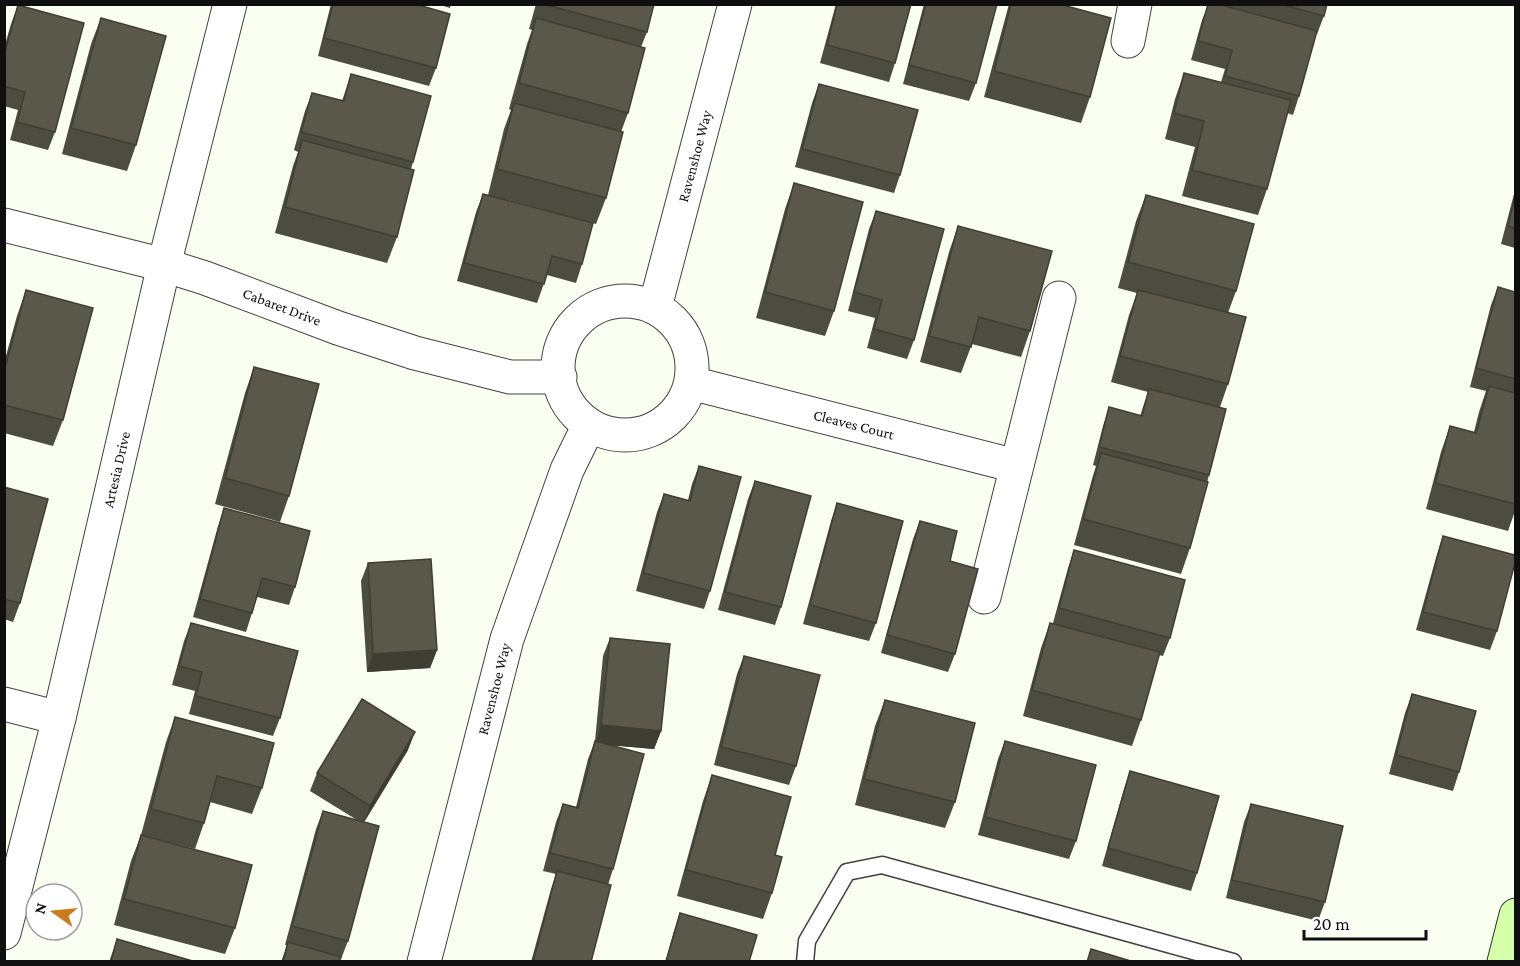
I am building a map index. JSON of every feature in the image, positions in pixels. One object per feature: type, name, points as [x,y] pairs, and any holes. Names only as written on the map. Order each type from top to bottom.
[{"type":"main road","points":[[1504,962],[1515,915]]},
{"type":"street","name":"Artesia Drive","points":[[4,933],[59,718],[164,265],[230,4]]},
{"type":"street","name":"Ravenshoe Way","points":[[655,307],[735,4]]},
{"type":"street","points":[[1128,40],[1136,4]]},
{"type":"street","name":"Cabaret Drive","points":[[4,225],[164,265],[338,328],[415,353],[510,377],[560,377]]},
{"type":"street","points":[[984,597],[1059,298]]},
{"type":"street","points":[[620,300],[644,302],[655,307],[666,313],[686,337],[692,358],[692,382],[682,405],[665,423],[643,434],[614,434],[590,425],[573,412],[561,388],[558,361],[565,337],[579,319],[594,307],[620,300]]},
{"type":"street","name":"Cleaves Court","points":[[692,382],[1016,466]]},
{"type":"street","name":"Ravenshoe Way","points":[[424,962],[507,639],[567,470],[590,425]]},
{"type":"street","points":[[4,704],[59,718]]},
{"type":"lane","points":[[805,962],[807,941],[847,872],[882,865],[1204,958],[1233,962]]},
{"type":"building","points":[[333,4],[415,4],[450,14],[436,68],[324,38]]},
{"type":"building","points":[[543,4],[654,4],[647,32]]},
{"type":"building","points":[[837,4],[911,4],[895,63],[827,45]]},
{"type":"building","points":[[926,4],[997,4],[976,83],[909,65]]},
{"type":"building","points":[[1011,4],[1059,4],[1111,18],[1090,97],[994,71]]},
{"type":"building","points":[[1208,4],[1218,4],[1317,31],[1299,96],[1225,76],[1232,50],[1198,41]]},
{"type":"building","points":[[1281,4],[1327,4],[1324,16]]},
{"type":"building","points":[[18,5],[84,23],[55,132],[17,122],[25,92],[4,86],[4,55]]},
{"type":"building","points":[[101,18],[166,36],[136,145],[71,128]]},
{"type":"building","points":[[536,18],[645,48],[628,113],[519,83]]},
{"type":"building","points":[[1184,73],[1291,100],[1267,189],[1192,170],[1204,121],[1174,113]]},
{"type":"building","points":[[351,74],[431,96],[413,162],[301,132],[312,93],[344,101]]},
{"type":"building","points":[[819,84],[918,110],[900,175],[802,149]]},
{"type":"building","points":[[514,103],[623,132],[606,198],[497,169]]},
{"type":"building","points":[[302,140],[414,170],[397,237],[285,207]]},
{"type":"building","points":[[794,183],[863,202],[834,311],[765,292]]},
{"type":"building","points":[[483,194],[593,223],[582,264],[552,256],[544,284],[464,263]]},
{"type":"building","points":[[1146,195],[1254,224],[1236,291],[1128,262]]},
{"type":"building","points":[[1515,196],[1515,228],[1508,226]]},
{"type":"building","points":[[876,211],[944,229],[914,340],[874,329],[882,300],[854,292]]},
{"type":"building","points":[[958,226],[1052,251],[1030,331],[979,317],[971,347],[929,336]]},
{"type":"building","points":[[1498,287],[1515,292],[1515,379],[1476,368]]},
{"type":"building","points":[[26,290],[93,308],[63,420],[4,405],[4,372]]},
{"type":"building","points":[[1138,290],[1246,317],[1228,384],[1120,356]]},
{"type":"building","points":[[254,367],[319,384],[289,496],[225,478]]},
{"type":"building","points":[[1489,386],[1515,393],[1515,504],[1435,483],[1450,426],[1476,433]]},
{"type":"building","points":[[1149,389],[1226,409],[1209,475],[1099,447],[1109,407],[1142,416]]},
{"type":"building","points":[[1101,453],[1208,482],[1190,548],[1083,519]]},
{"type":"building","points":[[699,466],[741,477],[710,591],[643,573],[664,494],[690,501]]},
{"type":"building","points":[[755,481],[811,496],[781,607],[725,592]]},
{"type":"building","points":[[4,487],[48,499],[20,603],[4,599]]},
{"type":"building","points":[[837,503],[903,521],[876,623],[810,605]]},
{"type":"building","points":[[224,508],[310,531],[295,587],[262,578],[252,613],[200,599]]},
{"type":"building","points":[[920,521],[957,531],[950,561],[978,569],[955,654],[887,635]]},
{"type":"building","points":[[1443,536],[1515,555],[1515,563],[1497,631],[1423,612]]},
{"type":"building","points":[[1074,550],[1185,580],[1170,638],[1059,608]]},
{"type":"building","points":[[431,559],[437,650],[373,654],[368,563]]},
{"type":"building","points":[[191,623],[298,651],[280,718],[196,696],[202,672],[179,666]]},
{"type":"building","points":[[1050,623],[1160,652],[1141,720],[1032,690]]},
{"type":"building","points":[[610,638],[670,644],[661,731],[601,725]]},
{"type":"building","points":[[744,656],[820,675],[796,766],[721,747]]},
{"type":"building","points":[[1412,694],[1476,711],[1459,772],[1396,755]]},
{"type":"building","points":[[362,699],[415,732],[370,806],[317,773]]},
{"type":"building","points":[[885,700],[975,723],[955,802],[864,779]]},
{"type":"building","points":[[175,717],[274,743],[262,788],[217,776],[204,823],[151,809]]},
{"type":"building","points":[[595,741],[644,754],[613,869],[550,853],[563,804],[578,808]]},
{"type":"building","points":[[1005,741],[1096,765],[1076,841],[985,817]]},
{"type":"building","points":[[1130,771],[1219,796],[1197,873],[1108,848]]},
{"type":"building","points":[[712,775],[791,797],[775,855],[782,857],[772,893],[686,870]]},
{"type":"building","points":[[1251,804],[1343,826],[1325,902],[1232,880]]},
{"type":"building","points":[[323,811],[379,826],[348,941],[292,926]]},
{"type":"building","points":[[141,835],[252,865],[235,928],[124,899]]},
{"type":"building","points":[[557,871],[611,885],[591,962],[533,962]]},
{"type":"building","points":[[680,913],[757,935],[749,962],[666,962]]},
{"type":"building","points":[[117,939],[196,962],[111,962]]},
{"type":"building","points":[[288,942],[341,957],[339,962],[283,962]]},
{"type":"building","points":[[1091,949],[1134,962],[1087,962]]}]
